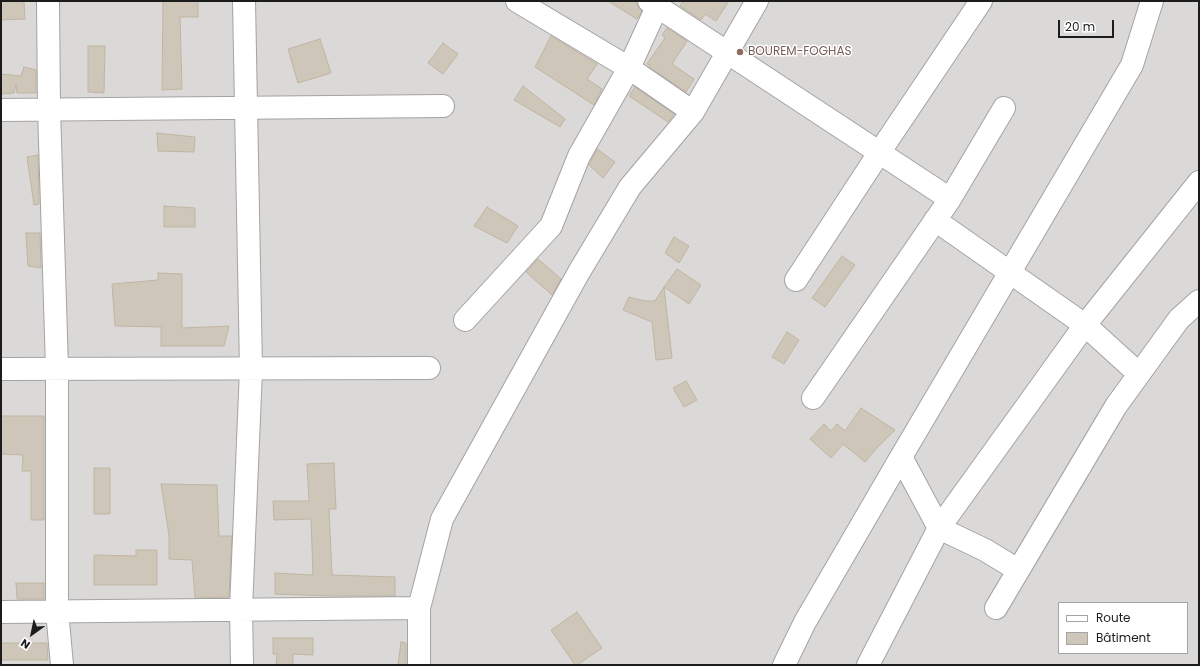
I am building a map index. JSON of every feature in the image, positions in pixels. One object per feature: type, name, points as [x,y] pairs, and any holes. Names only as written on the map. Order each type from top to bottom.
[{"type":"street","points":[[48,1],[49,110],[56,368],[57,611],[62,665]]},
{"type":"street","points":[[242,665],[241,609],[250,369],[244,1]]},
{"type":"street","points":[[517,1],[629,68],[693,112]]},
{"type":"street","points":[[419,665],[419,608],[442,519],[579,272],[630,187],[693,112],[757,1]]},
{"type":"street","points":[[796,280],[879,152],[981,1]]},
{"type":"street","points":[[784,665],[805,622],[1132,65],[1152,1]]},
{"type":"street","points":[[465,320],[551,226],[579,156],[629,68],[653,4],[950,198]]},
{"type":"street","points":[[1,110],[443,106]]},
{"type":"street","points":[[813,398],[950,198],[1004,108]]},
{"type":"street","points":[[868,665],[939,528],[1084,325],[1199,182]]},
{"type":"street","points":[[935,220],[1084,325],[1139,374]]},
{"type":"street","points":[[996,608],[1116,406],[1179,319],[1199,301]]},
{"type":"street","points":[[1,369],[429,368]]},
{"type":"street","points":[[901,457],[939,528],[985,550],[1018,570]]},
{"type":"street","points":[[1,612],[419,608]]},
{"type":"shaded area","points":[[1,1],[1199,1],[1199,665],[1,665]]},
{"type":"building","points":[[1,1],[24,1],[25,19],[1,20]]},
{"type":"building","points":[[163,1],[198,1],[198,17],[180,17],[182,89],[162,90]]},
{"type":"building","points":[[608,1],[637,1],[638,6],[642,11],[637,19]]},
{"type":"building","points":[[683,1],[729,1],[716,21],[705,14],[701,20],[680,6]]},
{"type":"building","points":[[667,28],[687,41],[672,64],[694,79],[686,92],[649,67],[650,65],[647,64],[665,38],[662,35]]},
{"type":"building","points":[[551,36],[597,64],[587,79],[602,89],[594,105],[535,67]]},
{"type":"building","points":[[320,39],[331,73],[298,83],[288,49]]},
{"type":"building","points":[[443,43],[458,54],[443,74],[428,63]]},
{"type":"building","points":[[88,46],[105,46],[104,93],[88,92]]},
{"type":"building","points":[[24,67],[36,70],[36,93],[17,93],[16,85],[14,93],[1,94],[1,74],[21,76]]},
{"type":"building","points":[[523,86],[565,119],[560,127],[514,100]]},
{"type":"building","points":[[635,87],[674,114],[668,122],[629,96]]},
{"type":"building","points":[[157,133],[195,137],[194,152],[158,151]]},
{"type":"building","points":[[597,149],[615,162],[603,178],[589,165]]},
{"type":"building","points":[[38,155],[39,204],[34,205],[27,157]]},
{"type":"building","points":[[164,206],[195,208],[195,227],[164,227]]},
{"type":"building","points":[[487,207],[518,226],[507,243],[474,226]]},
{"type":"building","points":[[26,233],[40,233],[41,268],[28,266]]},
{"type":"building","points":[[674,237],[689,246],[679,263],[665,253]]},
{"type":"building","points":[[842,256],[855,265],[825,307],[812,298]]},
{"type":"building","points":[[538,259],[561,279],[552,295],[526,272]]},
{"type":"building","points":[[677,269],[701,285],[689,304],[664,287]]},
{"type":"building","points":[[158,273],[182,274],[182,328],[229,326],[224,346],[161,346],[161,327],[115,326],[112,284],[158,280]]},
{"type":"building","points":[[664,287],[672,358],[656,360],[652,322],[623,310],[629,297],[645,301],[655,301]]},
{"type":"building","points":[[787,332],[799,340],[784,364],[772,357]]},
{"type":"building","points":[[686,381],[697,400],[684,407],[673,388]]},
{"type":"building","points":[[861,408],[895,430],[865,462],[843,444],[831,458],[810,439],[824,424],[831,431],[837,424],[845,431]]},
{"type":"building","points":[[1,416],[44,416],[44,520],[31,520],[31,471],[22,471],[23,455],[1,454]]},
{"type":"building","points":[[334,463],[336,509],[329,509],[332,575],[395,577],[395,596],[275,594],[275,573],[313,575],[311,519],[274,520],[273,501],[309,501],[307,464]]},
{"type":"building","points":[[94,468],[110,468],[110,514],[94,514]]},
{"type":"building","points":[[161,484],[217,485],[219,536],[232,536],[229,597],[195,598],[192,560],[169,559],[169,535]]},
{"type":"building","points":[[136,550],[157,550],[157,585],[94,585],[94,555],[136,556]]},
{"type":"building","points":[[16,583],[44,583],[44,599],[17,599]]},
{"type":"building","points":[[577,612],[602,648],[575,665],[551,630]]},
{"type":"building","points":[[273,638],[313,638],[313,655],[293,654],[293,665],[276,665],[277,654],[273,654]]},
{"type":"building","points":[[401,642],[406,643],[406,665],[398,665]]},
{"type":"building","points":[[1,643],[47,643],[48,660],[1,660]]},
{"type":"place","name":"BOUREM-FOGHAS","points":[[740,52]]}]
